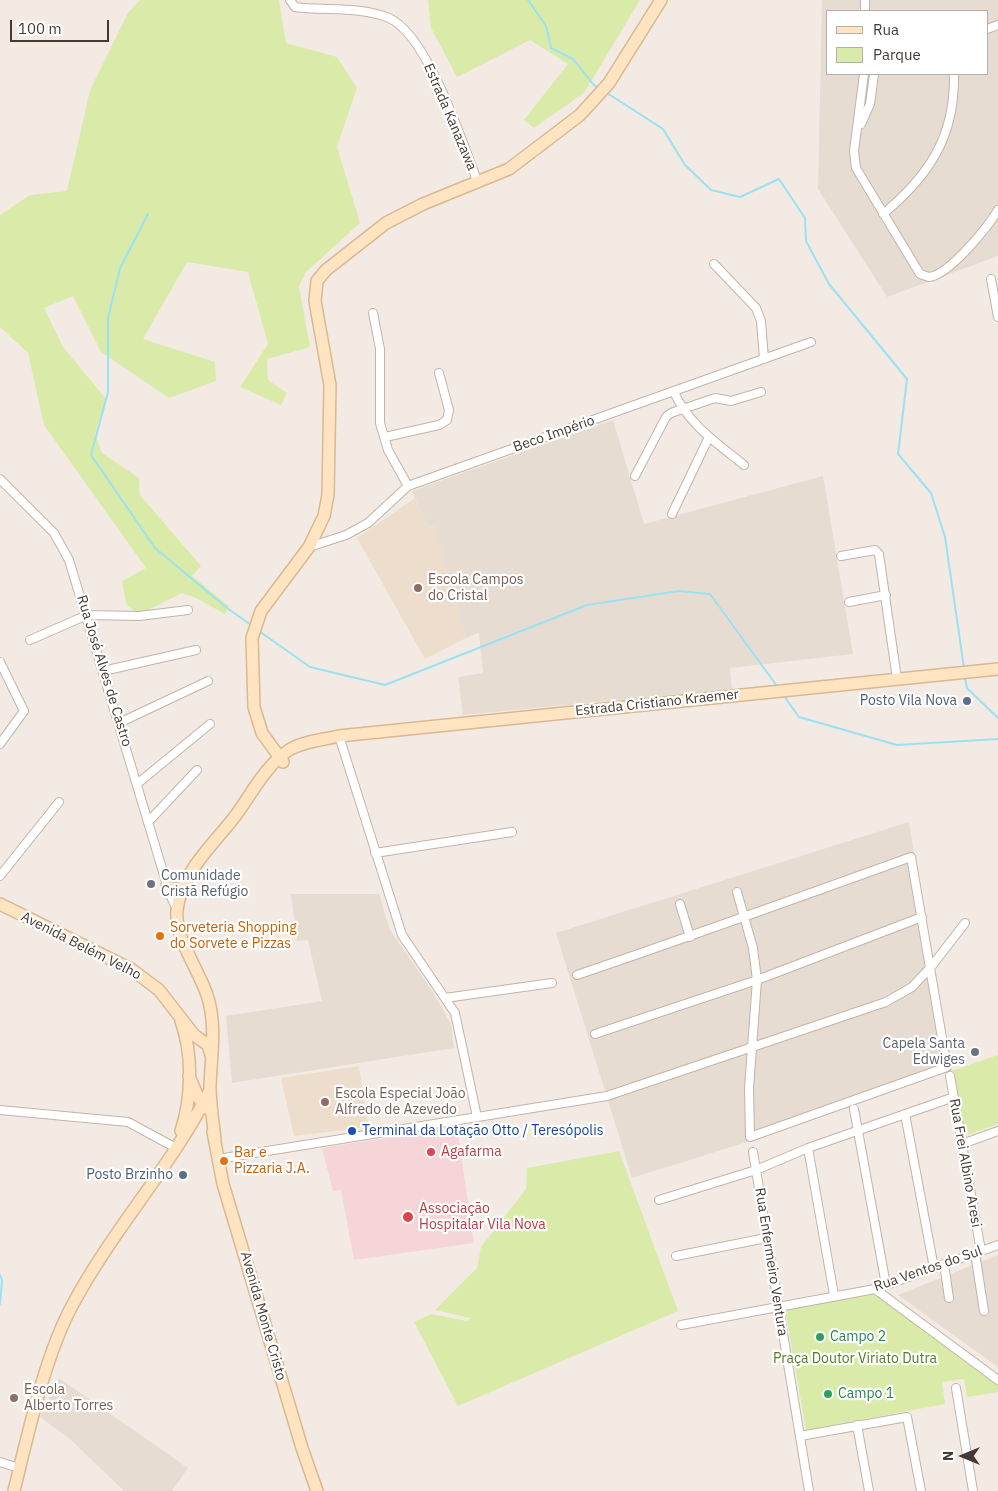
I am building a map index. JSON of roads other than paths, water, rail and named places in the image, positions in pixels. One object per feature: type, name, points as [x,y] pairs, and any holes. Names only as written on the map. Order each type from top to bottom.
[{"type":"main road","points":[[268,770],[265,738],[253,698],[252,638],[261,611],[310,547],[324,516],[328,495],[330,385],[315,301],[318,281],[326,270],[386,223],[423,204],[509,170],[580,116],[609,83],[661,0]]},
{"type":"main road","name":"Estrada Cristiano Kraemer","points":[[236,815],[268,770],[301,744],[340,736],[998,669]]},
{"type":"main road","points":[[265,738],[285,746],[301,744]]},
{"type":"main road","points":[[265,738],[281,760]]},
{"type":"main road","name":"Estrada Cristiano Kraemer","points":[[180,899],[198,861],[281,760],[317,742]]},
{"type":"main road","points":[[167,886],[174,889],[180,899],[179,928],[208,996],[213,1028],[211,1055]]},
{"type":"main road","name":"Avenida Belém Velho","points":[[0,904],[131,969],[159,990],[178,1015],[208,1045],[211,1055]]},
{"type":"main road","name":"Avenida Belém Velho","points":[[176,1148],[187,1108],[189,1076],[188,1055],[178,1015]]},
{"type":"main road","points":[[188,1055],[191,1047],[209,1034],[213,1028]]},
{"type":"main road","name":"Avenida Monte Cristo","points":[[211,1055],[210,1090],[215,1139],[223,1184],[302,1448],[317,1491]]},
{"type":"main road","name":"Avenida Monte Cristo","points":[[189,1076],[209,1116],[215,1139]]},
{"type":"main road","points":[[14,1491],[49,1364],[72,1306],[108,1244],[176,1148],[210,1090]]},
{"type":"street","name":"Estrada Kanazawa","points":[[290,0],[295,7],[342,9],[390,18],[404,30],[421,51],[433,74],[478,183]]},
{"type":"street","points":[[864,75],[854,151],[856,168],[917,270],[929,277],[942,272],[975,241],[998,210]]},
{"type":"street","points":[[858,128],[870,104],[874,75]]},
{"type":"street","points":[[883,214],[917,184],[934,160],[950,118],[954,75]]},
{"type":"street","points":[[714,264],[756,308],[761,320],[764,359]]},
{"type":"street","points":[[991,279],[998,317]]},
{"type":"street","points":[[373,313],[380,349],[380,423],[388,450],[408,486]]},
{"type":"street","name":"Beco Império","points":[[310,547],[346,535],[368,523],[408,486],[811,342]]},
{"type":"street","points":[[384,437],[439,425],[447,420],[449,410],[439,374]]},
{"type":"street","points":[[674,392],[682,409],[709,437],[744,465]]},
{"type":"street","points":[[635,476],[666,417],[671,412],[715,398],[731,401],[761,392]]},
{"type":"street","points":[[672,514],[709,437]]},
{"type":"street","name":"Rua José Alves de Castro","points":[[0,479],[62,543],[87,616],[167,886],[180,899]]},
{"type":"street","points":[[840,556],[878,551],[897,679]]},
{"type":"street","points":[[849,602],[886,595]]},
{"type":"street","points":[[30,640],[87,616],[139,616],[188,610]]},
{"type":"street","points":[[103,672],[196,650]]},
{"type":"street","points":[[0,662],[24,711],[0,744]]},
{"type":"street","points":[[119,723],[208,681]]},
{"type":"street","points":[[137,784],[210,724]]},
{"type":"street","points":[[340,736],[402,935],[455,1013],[477,1118]]},
{"type":"street","points":[[149,821],[197,770]]},
{"type":"street","points":[[0,876],[58,802]]},
{"type":"street","points":[[375,853],[512,832]]},
{"type":"street","points":[[577,975],[690,937],[744,917],[911,857],[947,1067],[750,1137],[749,1088],[757,980],[754,948],[744,917],[737,892]]},
{"type":"street","points":[[680,904],[690,937]]},
{"type":"street","points":[[595,1034],[757,980],[922,917]]},
{"type":"street","points":[[218,1159],[607,1096],[886,1002],[912,987],[931,967],[965,923]]},
{"type":"street","points":[[445,998],[552,983]]},
{"type":"street","name":"Rua Frei Albino Aresi","points":[[950,1076],[978,1252],[984,1311]]},
{"type":"street","points":[[659,1200],[756,1170],[808,1148],[954,1097]]},
{"type":"street","points":[[854,1109],[886,1285]]},
{"type":"street","points":[[0,1110],[128,1122],[176,1148]]},
{"type":"street","points":[[905,1114],[934,1268]]},
{"type":"street","points":[[962,1144],[998,1131]]},
{"type":"street","points":[[808,1148],[834,1295]]},
{"type":"street","name":"Rua Enfermeiro Ventura","points":[[754,1152],[766,1238],[809,1491]]},
{"type":"street","points":[[676,1256],[766,1238]]},
{"type":"street","name":"Rua Ventos do Sul","points":[[680,1325],[834,1295],[875,1289],[998,1245]]},
{"type":"street","points":[[944,1264],[949,1298]]},
{"type":"street","points":[[875,1289],[998,1380]]},
{"type":"street","points":[[956,1388],[973,1491]]},
{"type":"street","points":[[800,1436],[907,1417],[921,1491]]},
{"type":"street","points":[[857,1425],[869,1491]]},
{"type":"street","points":[[0,1462],[19,1468]]},
{"type":"waterway","points":[[528,0],[546,26],[551,48],[573,59],[598,88]]},
{"type":"waterway","points":[[607,93],[663,129],[685,165],[711,190],[740,197],[779,179],[805,218],[806,241],[829,284],[907,379],[898,454],[931,493],[945,537],[964,668]]},
{"type":"waterway","points":[[148,214],[120,268],[108,318],[108,392],[91,455],[155,548],[227,608],[251,625]]},
{"type":"waterway","points":[[259,631],[310,667],[385,685],[587,605],[679,591],[710,594],[777,686]]},
{"type":"waterway","points":[[965,677],[967,688],[998,718]]},
{"type":"waterway","points":[[784,696],[799,717],[897,745],[998,739]]},
{"type":"waterway","points":[[0,1275],[2,1280],[0,1304]]},
{"type":"place","name":"Escola Campos do Cristal","points":[[418,588]]},
{"type":"place","name":"Posto Vila Nova","points":[[967,701]]},
{"type":"place","name":"Comunidade Cristã Refúgio","points":[[151,884]]},
{"type":"place","name":"Sorveteria Shopping do Sorvete e Pizzas","points":[[160,936]]},
{"type":"place","name":"Capela Santa Edwiges","points":[[975,1052]]},
{"type":"place","name":"Escola Especial João Alfredo de Azevedo","points":[[325,1102]]},
{"type":"place","name":"Terminal da Lotação Otto / Teresópolis","points":[[352,1131]]},
{"type":"place","name":"Agafarma","points":[[431,1152]]},
{"type":"place","name":"Bar e Pizzaria J.A.","points":[[224,1161]]},
{"type":"place","name":"Posto Brzinho","points":[[183,1175]]},
{"type":"place","name":"Associação Hospitalar Vila Nova","points":[[408,1217]]},
{"type":"place","name":"Campo 2","points":[[820,1337]]},
{"type":"place","name":"Campo 1","points":[[828,1394]]},
{"type":"place","name":"Escola Alberto Torres","points":[[14,1398]]},
{"type":"park label","name":"Praça Doutor Viriato Dutra","points":[[855,1359]]}]
